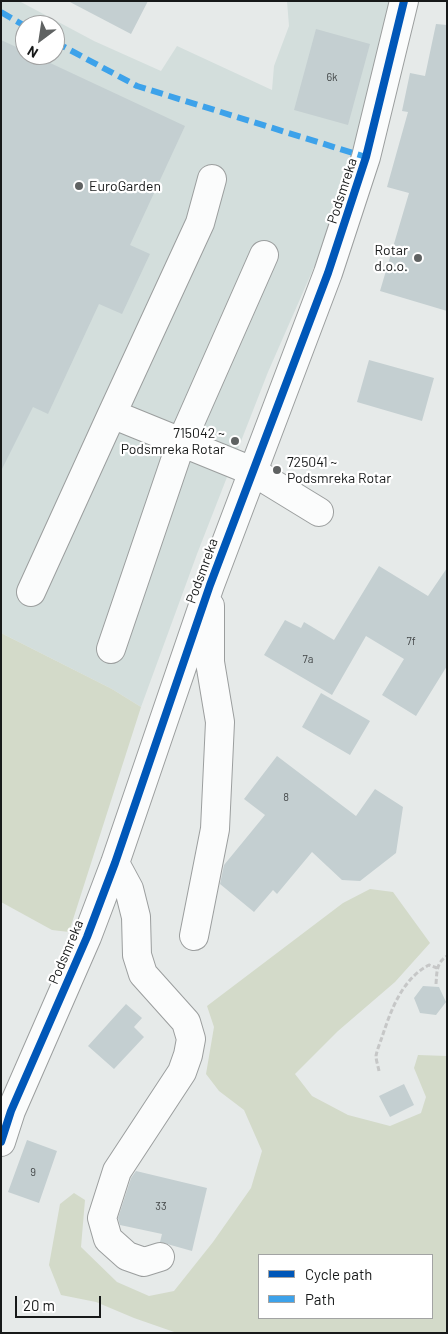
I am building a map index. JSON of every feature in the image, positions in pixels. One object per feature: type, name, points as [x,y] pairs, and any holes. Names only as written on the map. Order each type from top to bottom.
[{"type":"street","name":"Podsmreka","points":[[1,1142],[11,1111],[87,938],[115,863],[210,585],[328,273],[366,156],[404,1]]},
{"type":"street","points":[[31,592],[200,223],[212,179]]},
{"type":"street","points":[[112,649],[181,443],[264,255]]},
{"type":"street","points":[[112,414],[252,471],[319,512]]},
{"type":"street","points":[[194,936],[215,829],[220,722],[210,662],[210,585]]},
{"type":"street","points":[[115,863],[129,889],[136,917],[137,956],[143,974],[186,1022],[191,1038],[182,1072],[117,1171],[102,1218],[108,1239],[127,1256],[144,1262],[160,1257]]},
{"type":"path","points":[[436,984],[437,968],[440,960],[447,956]]},
{"type":"path","points":[[379,1071],[376,1056],[385,1027],[401,991],[422,969],[429,965],[437,968]]},
{"type":"shaded area","points":[[1,1],[19,1],[45,15],[15,15],[15,65],[65,65],[65,26],[94,41],[161,71],[177,46],[272,90],[274,66],[289,26],[287,1],[399,1],[343,201],[268,372],[197,554],[141,707],[112,689],[1,633]]},
{"type":"green space","points":[[1,633],[112,689],[141,707],[69,932],[52,930],[1,902]]},
{"type":"green space","points":[[370,889],[393,892],[430,943],[395,982],[338,1031],[295,1074],[312,1096],[348,1115],[390,1126],[421,1113],[426,1097],[414,1068],[418,1055],[447,1056],[447,1333],[177,1333],[96,1302],[61,1295],[49,1265],[60,1204],[74,1193],[85,1200],[81,1247],[117,1282],[149,1296],[174,1291],[213,1242],[251,1188],[262,1151],[244,1110],[219,1091],[206,1074],[214,1027],[207,1006],[343,903]]},
{"type":"building","points":[[68,1],[148,1],[131,34]]},
{"type":"building","points":[[436,24],[447,25],[447,311],[380,291],[409,193],[387,187],[408,112],[402,111],[410,73],[425,76]]},
{"type":"building","points":[[316,29],[370,44],[348,125],[294,110]]},
{"type":"building","name":"EuroGarden","points":[[1,40],[15,46],[15,65],[54,65],[185,126],[130,245],[150,254],[122,314],[99,304],[48,414],[33,407],[1,471]]},
{"type":"building","points":[[369,360],[434,378],[422,421],[357,402]]},
{"type":"building","points":[[379,566],[428,596],[447,568],[447,666],[416,716],[382,695],[404,659],[366,636],[332,695],[264,655],[285,620],[301,628],[304,622],[334,640]]},
{"type":"building","points":[[321,693],[370,721],[350,755],[302,727]]},
{"type":"building","points":[[277,756],[356,816],[375,789],[403,807],[396,853],[360,881],[342,880],[312,852],[277,894],[273,890],[254,912],[220,884],[224,865],[265,815],[244,799]]},
{"type":"building","points":[[423,986],[439,987],[446,1002],[436,1015],[420,1013],[414,998]]},
{"type":"building","points":[[126,1004],[142,1018],[134,1027],[144,1037],[114,1069],[88,1046]]},
{"type":"building","points":[[404,1084],[414,1105],[390,1117],[379,1096]]},
{"type":"building","points":[[27,1140],[57,1151],[39,1203],[8,1192]]},
{"type":"building","points":[[136,1171],[207,1188],[192,1251],[160,1242],[162,1234],[120,1225],[118,1218],[131,1178]]},
{"type":"marked path","points":[[1,12],[15,20]]},
{"type":"marked path","points":[[65,47],[137,86],[366,157]]},
{"type":"cycle path","points":[[1,1142],[11,1111],[87,937],[115,863],[210,585],[328,273],[366,157],[404,1]]},
{"type":"place","name":"EuroGarden","points":[[79,186]]},
{"type":"place","name":"Rotar d.o.o.","points":[[418,258]]},
{"type":"place","name":"715042 ~ Podsmreka Rotar","points":[[235,441]]},
{"type":"place","name":"725041 ~ Podsmreka Rotar","points":[[277,470]]}]
